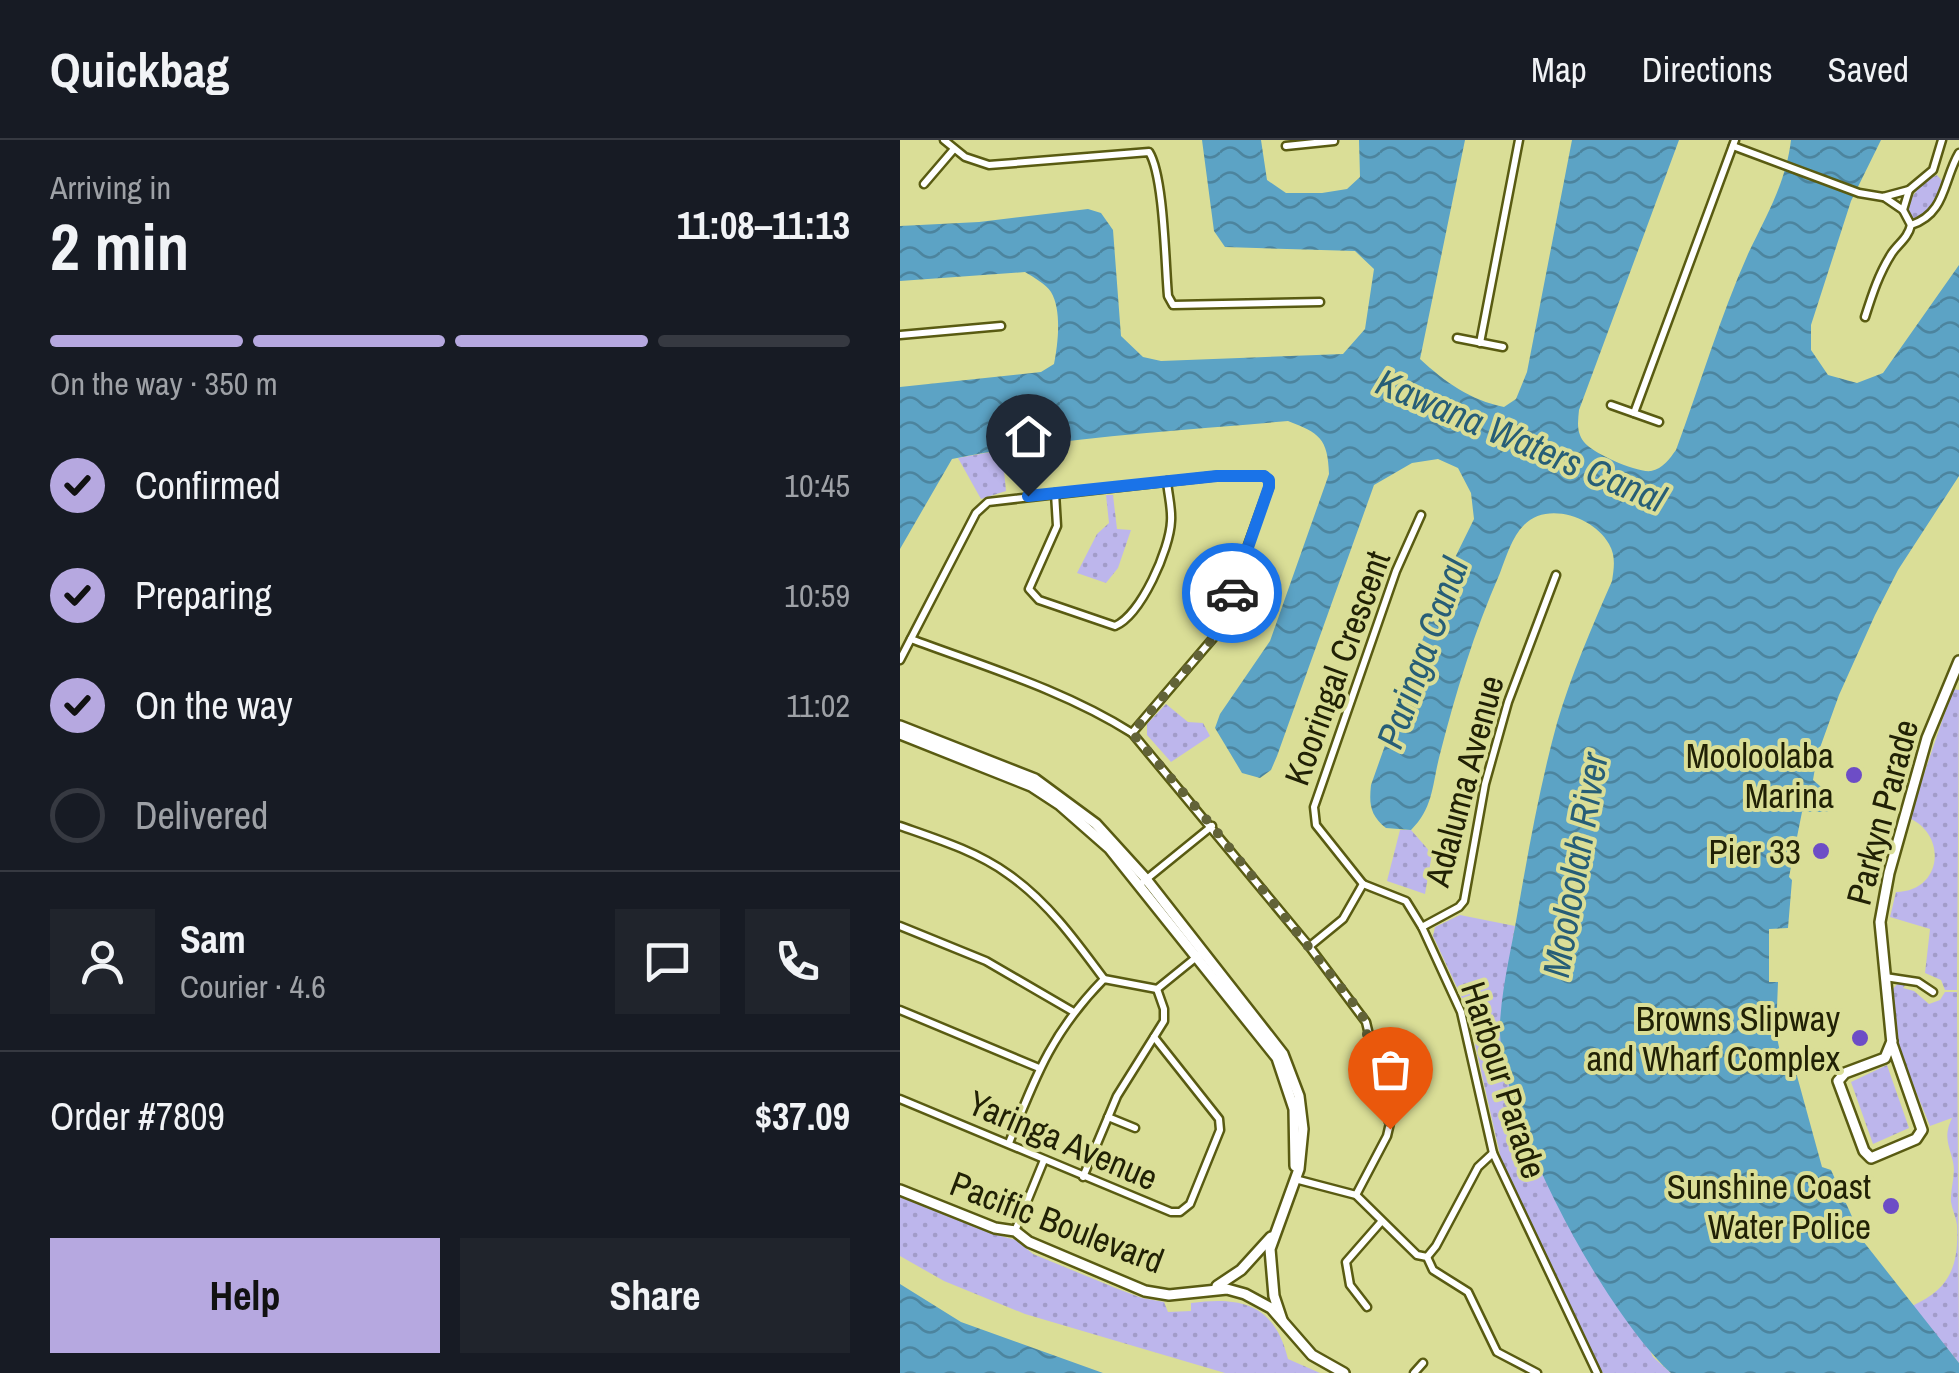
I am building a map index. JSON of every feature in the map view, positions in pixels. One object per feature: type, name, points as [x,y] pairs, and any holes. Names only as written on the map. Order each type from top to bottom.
[{"type":"street","points":[[944,140],[965,158],[989,165],[1142,151],[1153,157],[1172,304],[1320,302]]},
{"type":"street","points":[[1480,343],[1519,140]]},
{"type":"street","points":[[1933,170],[1942,140]]},
{"type":"street","points":[[1286,146],[1334,142]]},
{"type":"street","points":[[1634,412],[1734,143],[1859,194],[1883,196],[1908,190],[1933,170],[1940,169],[1947,188],[1932,214],[1924,222],[1911,225],[1873,291],[1866,317]]},
{"type":"street","points":[[924,184],[954,149]]},
{"type":"street","points":[[1946,179],[1959,153]]},
{"type":"street","points":[[1903,210],[1908,190]]},
{"type":"street","points":[[1883,196],[1903,210],[1911,225]]},
{"type":"street","points":[[900,335],[1001,326]]},
{"type":"street","points":[[1456,338],[1503,347]]},
{"type":"street","points":[[1610,405],[1659,422]]},
{"type":"street","points":[[900,660],[981,507],[1000,499],[1167,481],[1256,475],[1269,480],[1215,636],[1132,733]]},
{"type":"street","points":[[1056,493],[1057,526],[1029,589],[1039,600],[1115,626],[1123,622],[1150,589],[1170,528],[1167,481]]},
{"type":"street","name":"Kooringal Crescent","points":[[1362,884],[1316,825],[1314,807],[1396,571],[1421,515]]},
{"type":"street","name":"Adaluma Avenue","points":[[1422,926],[1459,908],[1464,901],[1485,784],[1508,702],[1556,575]]},
{"type":"street","points":[[911,639],[1060,695],[1095,710],[1132,733],[1309,946],[1366,1022],[1389,1117],[1387,1136],[1356,1195]]},
{"type":"street","name":"Parkyn Parade","points":[[1892,1041],[1885,1058],[1844,1074],[1838,1081],[1864,1151],[1870,1157],[1916,1139],[1921,1132],[1892,1041],[1880,922],[1886,886],[1927,738],[1959,661]]},
{"type":"street","points":[[900,730],[1035,779],[1096,824],[1280,1056],[1302,1110],[1303,1143],[1270,1254],[1273,1290],[1282,1320]]},
{"type":"street","points":[[900,826],[982,858],[1023,885],[1068,931],[1104,978],[1157,989]]},
{"type":"street","points":[[1142,882],[1212,826]]},
{"type":"street","points":[[1309,946],[1343,919],[1362,884]]},
{"type":"street","name":"Harbour Parade","points":[[1362,884],[1406,901],[1422,926],[1461,1012],[1494,1152],[1597,1373]]},
{"type":"street","points":[[900,926],[986,961],[1072,1012]]},
{"type":"street","points":[[1157,989],[1200,954]]},
{"type":"street","points":[[1009,1143],[1038,1068],[1072,1012],[1104,978]]},
{"type":"street","points":[[1885,978],[1920,983],[1933,992]]},
{"type":"street","points":[[1083,1177],[1118,1096],[1165,1014],[1157,989]]},
{"type":"street","points":[[900,1010],[1038,1068]]},
{"type":"street","name":"Yaringa Avenue","points":[[900,1099],[1083,1177],[1171,1212],[1180,1212],[1190,1204],[1220,1130],[1219,1119],[1154,1037]]},
{"type":"street","points":[[1885,1058],[1897,1064]]},
{"type":"street","points":[[1108,1117],[1136,1128]]},
{"type":"street","points":[[1427,1257],[1478,1167],[1494,1152]]},
{"type":"street","points":[[1015,1231],[1044,1160]]},
{"type":"street","points":[[1295,1178],[1356,1195],[1417,1254],[1427,1257],[1433,1270],[1468,1292],[1497,1352],[1537,1373]]},
{"type":"street","name":"Pacific Boulevard","points":[[900,1190],[995,1228],[1015,1231],[1029,1242],[1145,1291],[1180,1294],[1227,1289],[1245,1294],[1271,1308],[1312,1356],[1344,1373]]},
{"type":"street","points":[[1367,1307],[1350,1284],[1346,1262],[1381,1222]]},
{"type":"street","points":[[1210,1289],[1242,1270],[1278,1223]]},
{"type":"street","points":[[1414,1373],[1423,1363]]},
{"type":"shaded area","points":[[1937,175],[1944,183],[1936,201],[1928,211],[1911,220],[1907,213],[1913,195]]},
{"type":"shaded area","points":[[1002,450],[1006,491],[981,499],[958,458]]},
{"type":"shaded area","points":[[1106,495],[1113,495],[1117,529],[1131,530],[1118,568],[1106,583],[1077,573],[1097,534],[1109,523]]},
{"type":"shaded area","points":[[1953,689],[1959,690],[1957,990],[1945,990],[1941,980],[1925,973],[1930,929],[1890,917],[1896,892],[1911,890],[1931,873],[1934,849],[1930,837],[1909,818]]},
{"type":"shaded area","points":[[1166,704],[1188,722],[1203,723],[1210,736],[1171,762],[1147,735],[1147,724]]},
{"type":"shaded area","points":[[1400,830],[1411,830],[1432,854],[1425,894],[1387,881]]},
{"type":"shaded area","points":[[1460,915],[1515,926],[1500,1024],[1653,1357],[1671,1373],[1603,1373],[1599,1368],[1501,1159],[1467,1009],[1433,936],[1435,927]]},
{"type":"shaded area","points":[[1899,982],[1907,983],[1903,988],[1914,991],[1929,1004],[1940,1000],[1945,992],[1957,992],[1959,1363],[1912,1306],[1935,1292],[1949,1275],[1956,1253],[1957,1225],[1951,1202],[1954,1167],[1947,1136],[1952,1118],[1930,1126],[1900,1053],[1892,990]]},
{"type":"shaded area","points":[[1887,1065],[1909,1128],[1873,1144],[1851,1082]]},
{"type":"shaded area","points":[[900,1196],[1016,1240],[1033,1254],[1118,1289],[1164,1302],[1168,1312],[1191,1311],[1191,1303],[1209,1301],[1254,1308],[1275,1326],[1288,1359],[1320,1373],[1225,1373],[1025,1314],[944,1281],[900,1256]]},
{"type":"water","points":[[1202,140],[1261,140],[1267,180],[1286,193],[1322,193],[1347,189],[1360,177],[1359,140],[1465,140],[1420,359],[1459,389],[1504,407],[1516,399],[1527,372],[1572,140],[1679,140],[1579,410],[1581,438],[1589,446],[1644,471],[1659,468],[1676,450],[1728,302],[1780,185],[1791,140],[1881,140],[1851,201],[1811,325],[1811,350],[1828,375],[1857,383],[1883,373],[1959,265],[1959,476],[1898,570],[1839,695],[1817,756],[1813,780],[1834,798],[1827,812],[1802,812],[1789,877],[1792,880],[1788,928],[1769,929],[1769,982],[1778,982],[1776,1033],[1783,1066],[1794,1065],[1822,1167],[1831,1170],[1863,1241],[1959,1363],[1959,1373],[1671,1373],[1616,1306],[1587,1260],[1535,1157],[1503,1061],[1501,1009],[1551,746],[1575,669],[1612,581],[1611,549],[1593,526],[1570,515],[1545,514],[1524,525],[1516,535],[1466,662],[1428,804],[1411,830],[1386,828],[1381,823],[1372,809],[1371,785],[1443,582],[1474,519],[1471,493],[1458,468],[1438,459],[1412,463],[1374,485],[1277,756],[1271,770],[1260,778],[1242,773],[1215,728],[1220,714],[1270,641],[1329,474],[1324,445],[1307,429],[1288,421],[1077,440],[952,459],[900,549],[900,387],[1041,372],[1054,364],[1058,327],[1051,292],[1025,272],[900,281],[900,226],[979,222],[1088,209],[1101,213],[1113,230],[1121,336],[1143,357],[1161,361],[1343,354],[1365,329],[1374,269],[1355,251],[1225,247],[1214,231]]},
{"type":"water","points":[[900,1284],[961,1322],[1103,1373],[900,1373]]},
{"type":"way so far","points":[[1232,593],[1215,636],[1132,733],[1212,826],[1362,1014],[1390,1129]]},
{"type":"place","name":"Mooloolaba Marina","points":[[1854,775]]},
{"type":"place","name":"Pier 33","points":[[1821,851]]},
{"type":"place","name":"Browns Slipway and Wharf Complex","points":[[1860,1038]]},
{"type":"place","name":"Sunshine Coast Water Police","points":[[1891,1206]]},
{"type":"route","points":[[1028,496],[1217,476],[1264,476],[1269,487],[1232,593]]},
{"type":"water label","name":"Kawana Waters Canal","points":[[1521,440]]},
{"type":"water label","name":"Paringa Canal","points":[[1422,653]]},
{"type":"water label","name":"Mooloolah River","points":[[1575,865]]}]
